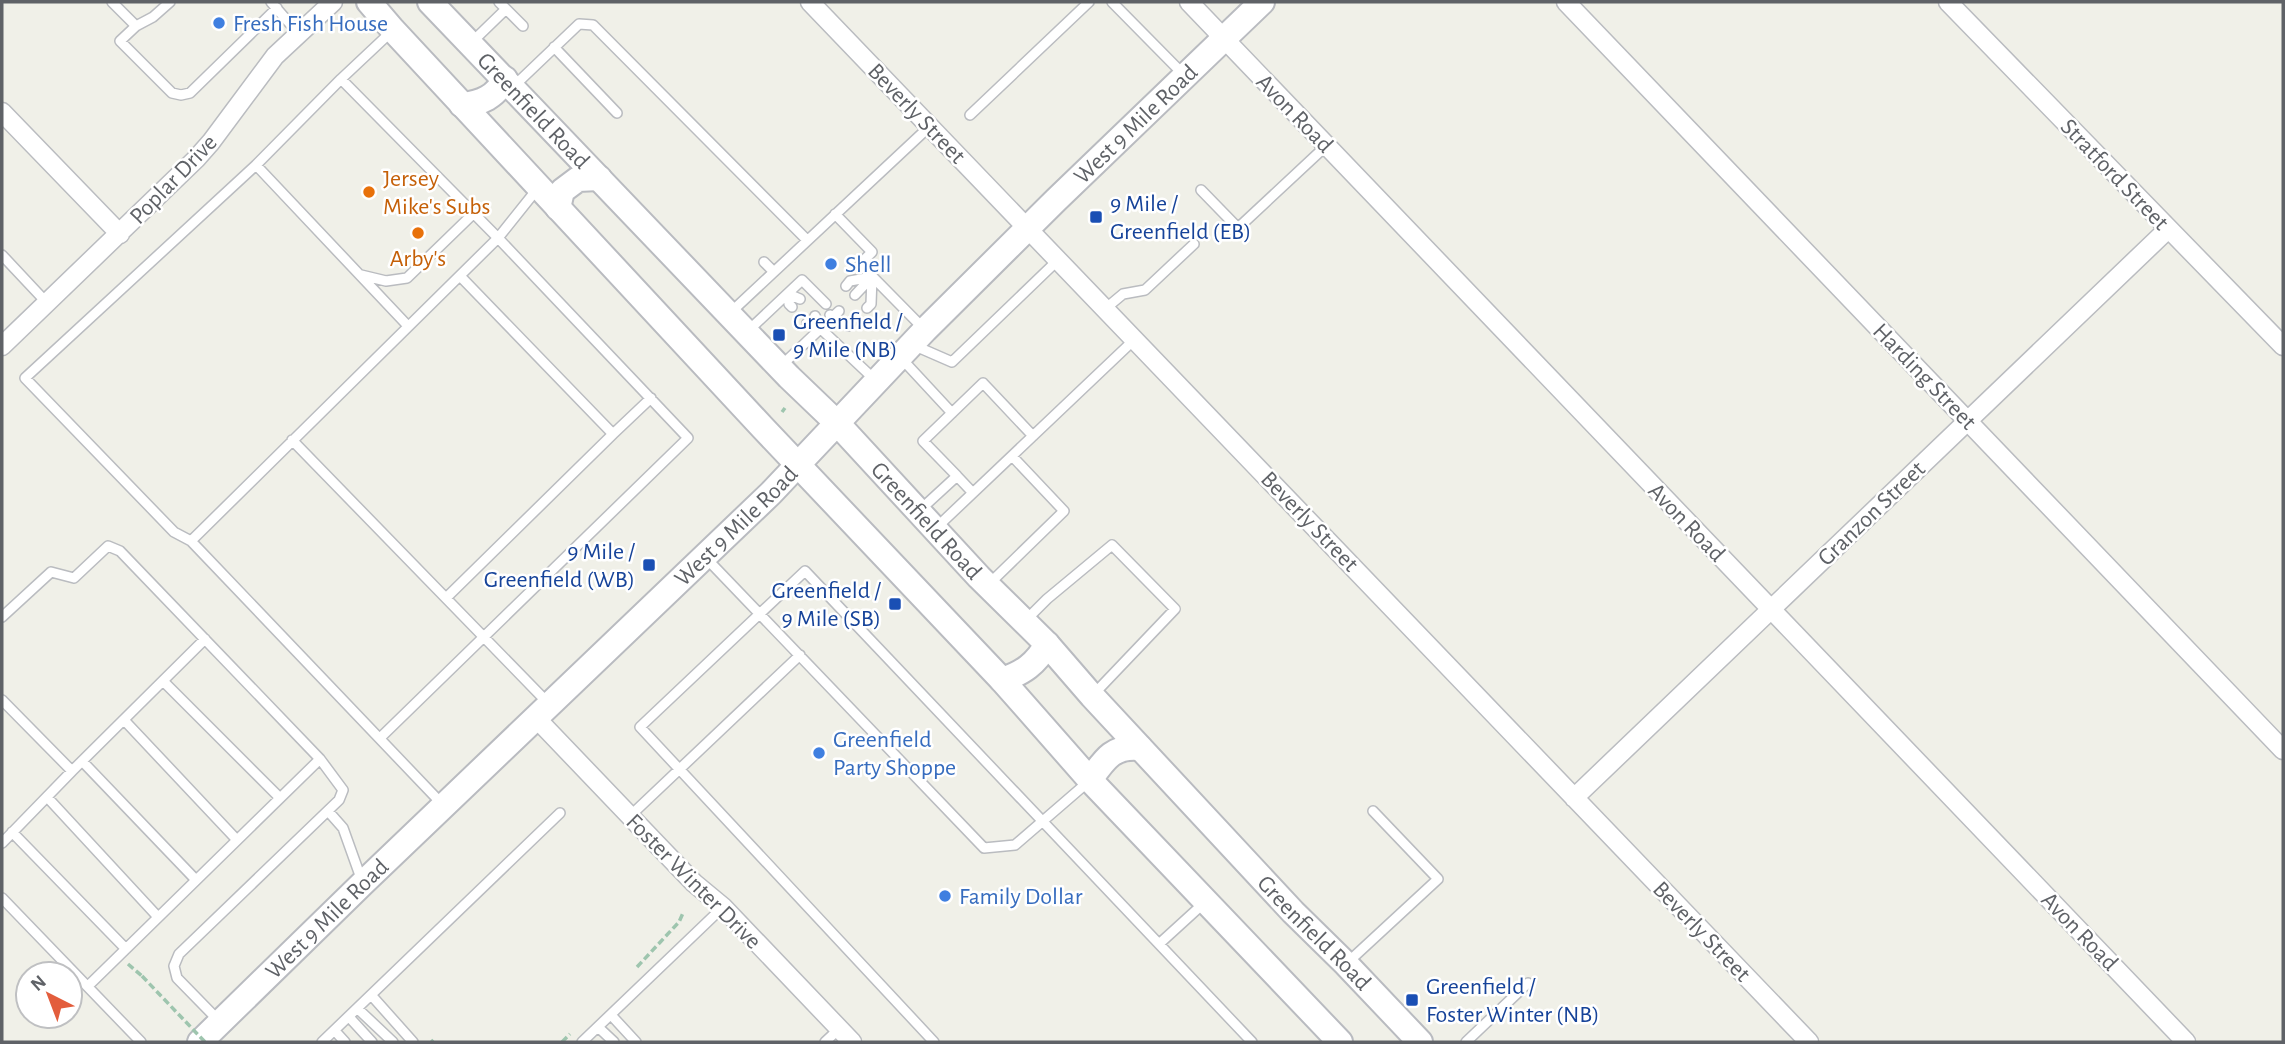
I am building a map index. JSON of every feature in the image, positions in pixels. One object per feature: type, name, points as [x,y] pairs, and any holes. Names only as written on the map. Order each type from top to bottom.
[{"type":"main road","name":"Greenfield Road","points":[[369,2],[558,208],[1002,680],[1090,780],[1340,1042]]},
{"type":"main road","name":"Greenfield Road","points":[[430,2],[836,422],[988,585],[1047,644],[1293,912],[1420,1042]]},
{"type":"main road","name":"West 9 Mile Road","points":[[203,1042],[363,883],[544,712],[798,465],[875,380],[1027,227],[1262,2]]},
{"type":"main road","points":[[462,105],[486,100],[509,83]]},
{"type":"main road","points":[[558,208],[562,191],[578,179],[599,178]]},
{"type":"main road","points":[[1002,680],[1021,674],[1032,666],[1047,644]]},
{"type":"main road","points":[[1090,780],[1101,764],[1116,751],[1125,746],[1140,748]]},
{"type":"street","name":"Poplar Drive","points":[[2,346],[120,234],[211,142],[275,56],[333,2]]},
{"type":"street","name":"Beverly Street","points":[[810,2],[1809,1042]]},
{"type":"street","name":"Avon Road","points":[[1189,2],[2186,1042]]},
{"type":"street","name":"Harding Street","points":[[1566,2],[2283,750]]},
{"type":"street","name":"Stratford Street","points":[[1948,2],[2283,346]]},
{"type":"street","points":[[2,112],[120,234]]},
{"type":"street","name":"Granzon Street","points":[[1574,798],[2168,229]]},
{"type":"street","name":"Foster Winter Drive","points":[[544,712],[629,817],[694,883],[723,907],[852,1042]]},
{"type":"lane","points":[[113,2],[136,26]]},
{"type":"lane","points":[[170,2],[153,18],[136,26],[120,41],[172,93],[181,96],[190,93],[274,5],[299,33]]},
{"type":"lane","points":[[970,115],[1089,2]]},
{"type":"lane","points":[[1112,2],[1185,75]]},
{"type":"lane","points":[[471,44],[503,5],[523,26]]},
{"type":"lane","points":[[509,83],[579,24],[593,25],[807,240]]},
{"type":"lane","points":[[393,30],[256,164],[26,378],[174,532],[191,541],[445,807]]},
{"type":"lane","points":[[554,47],[617,113]]},
{"type":"lane","points":[[341,79],[474,213],[688,439],[381,737]]},
{"type":"lane","points":[[729,314],[930,126]]},
{"type":"lane","points":[[1201,190],[1238,228],[1327,145]]},
{"type":"lane","points":[[256,164],[408,326]]},
{"type":"lane","points":[[191,541],[498,238],[539,187]]},
{"type":"lane","points":[[360,274],[386,281],[407,278],[474,213]]},
{"type":"lane","points":[[835,214],[872,252],[860,264],[872,277],[953,413]]},
{"type":"lane","points":[[1105,309],[1124,294],[1145,290],[1194,244]]},
{"type":"lane","points":[[2,256],[47,303]]},
{"type":"lane","points":[[912,344],[952,362],[1059,259]]},
{"type":"lane","points":[[764,262],[774,271]]},
{"type":"lane","points":[[460,276],[613,434]]},
{"type":"lane","points":[[846,286],[850,281],[872,277]]},
{"type":"lane","points":[[855,295],[872,277]]},
{"type":"lane","points":[[867,308],[871,304],[872,277]]},
{"type":"lane","points":[[747,332],[802,280],[828,303],[835,315],[848,326],[851,323]]},
{"type":"lane","points":[[788,294],[800,299]]},
{"type":"lane","points":[[788,294],[792,307]]},
{"type":"lane","points":[[780,367],[835,315]]},
{"type":"lane","points":[[816,316],[821,329]]},
{"type":"lane","points":[[807,323],[821,329],[875,380]]},
{"type":"lane","points":[[927,520],[973,493],[1135,339]]},
{"type":"lane","points":[[973,493],[923,441],[983,383],[1033,436]]},
{"type":"lane","points":[[446,598],[650,398]]},
{"type":"lane","points":[[292,440],[483,636],[544,712]]},
{"type":"lane","points":[[988,585],[1064,511],[1012,456]]},
{"type":"lane","points":[[927,520],[957,476]]},
{"type":"lane","points":[[1024,622],[1047,598],[1112,545],[1175,609],[1092,696]]},
{"type":"lane","points":[[2,617],[51,572],[74,578],[108,546],[120,551],[320,759],[343,790],[339,800],[179,954],[174,966],[177,978],[220,1023]]},
{"type":"lane","points":[[704,557],[984,848],[1015,845],[1090,780]]},
{"type":"lane","points":[[934,1042],[640,727],[805,571],[1252,1042]]},
{"type":"lane","points":[[2,843],[205,639]]},
{"type":"lane","points":[[629,817],[800,655]]},
{"type":"lane","points":[[163,681],[281,798]]},
{"type":"lane","points":[[2,700],[72,771]]},
{"type":"lane","points":[[124,720],[237,840]]},
{"type":"lane","points":[[88,986],[320,759]]},
{"type":"lane","points":[[82,761],[196,880]]},
{"type":"lane","points":[[47,797],[158,917]]},
{"type":"lane","points":[[328,811],[343,828],[363,883]]},
{"type":"lane","points":[[1346,964],[1438,879],[1373,811]]},
{"type":"lane","points":[[323,1042],[560,813]]},
{"type":"lane","points":[[12,832],[126,948]]},
{"type":"lane","points":[[2,898],[141,1042]]},
{"type":"lane","points":[[1159,944],[1205,901]]},
{"type":"lane","points":[[582,1042],[723,907]]},
{"type":"lane","points":[[1466,1042],[1528,983]]},
{"type":"lane","points":[[372,996],[413,1042]]},
{"type":"lane","points":[[358,1009],[393,1042]]},
{"type":"lane","points":[[611,1015],[636,1042]]},
{"type":"lane","points":[[349,1017],[372,1042]]},
{"type":"lane","points":[[598,1027],[614,1042]]},
{"type":"lane","points":[[825,1042],[839,1029]]},
{"type":"lane","points":[[335,1031],[345,1042]]},
{"type":"path","points":[[127,962],[203,1042]]},
{"type":"place","name":"Fresh Fish House","points":[[219,23]]},
{"type":"place","name":"Jersey Mike's Subs","points":[[369,192]]},
{"type":"place","name":"9 Mile / Greenfield (EB)","points":[[1096,217]]},
{"type":"place","name":"Arby's","points":[[418,233]]},
{"type":"place","name":"Shell","points":[[831,264]]},
{"type":"place","name":"Greenfield / 9 Mile (NB)","points":[[779,335]]},
{"type":"place","name":"9 Mile / Greenfield (WB)","points":[[649,565]]},
{"type":"place","name":"Greenfield / 9 Mile (SB)","points":[[895,604]]},
{"type":"place","name":"Greenfield Party Shoppe","points":[[819,753]]},
{"type":"place","name":"Family Dollar","points":[[945,896]]},
{"type":"place","name":"Greenfield / Foster Winter (NB)","points":[[1412,1000]]}]
